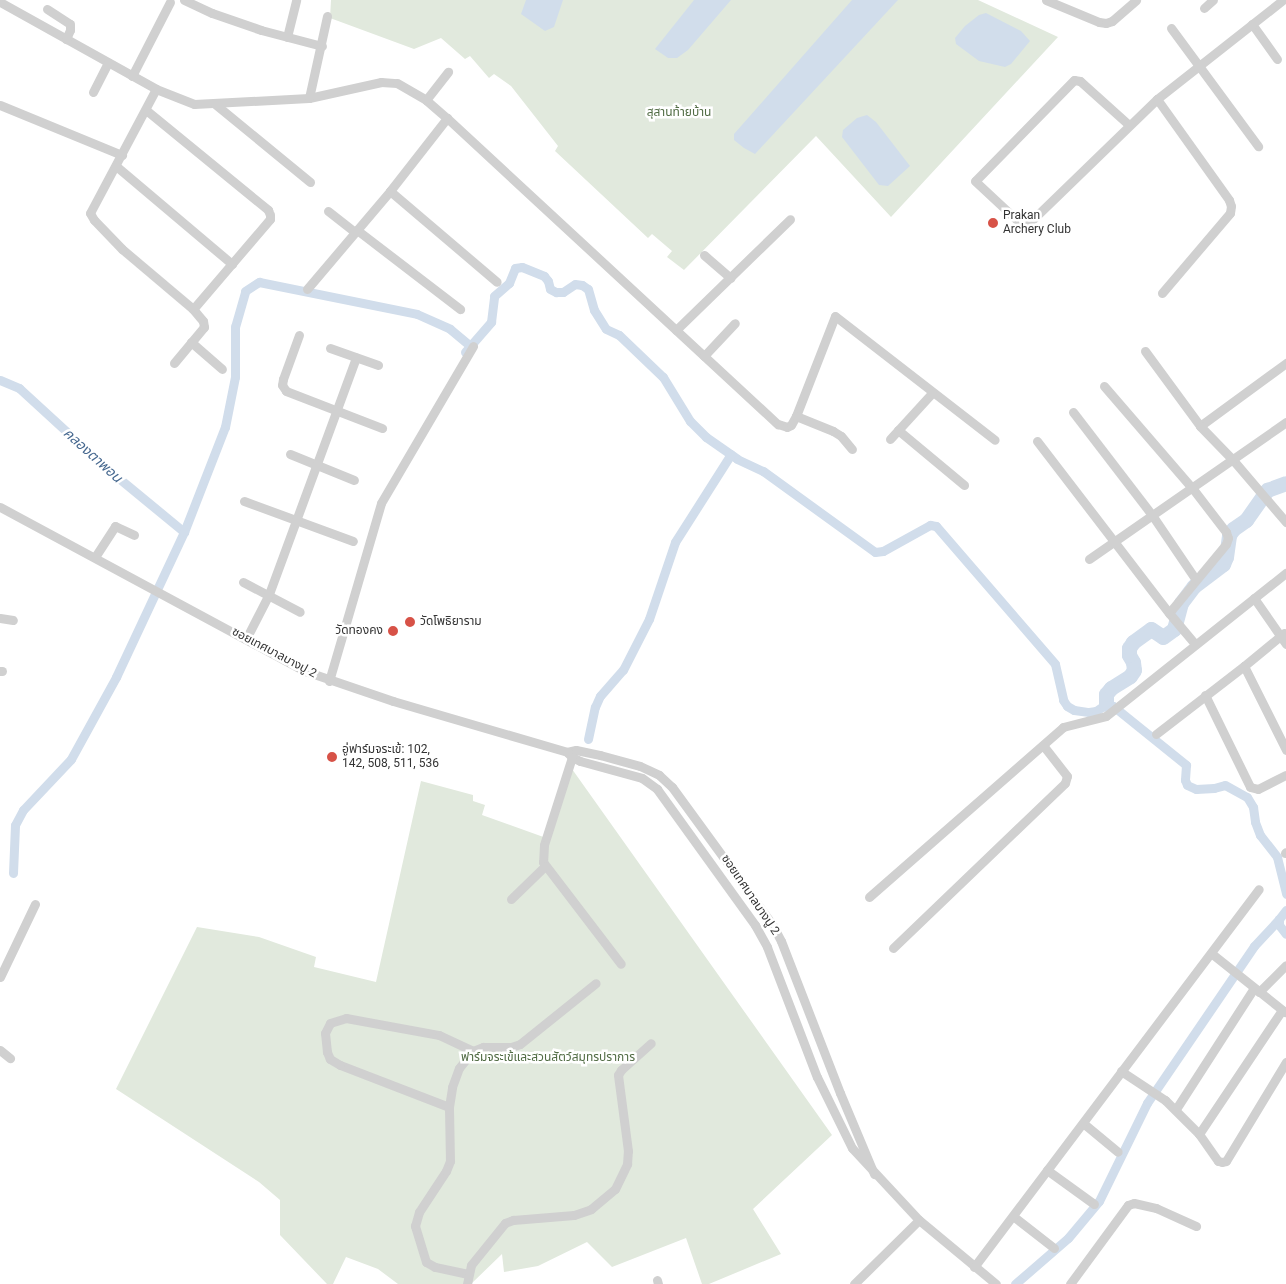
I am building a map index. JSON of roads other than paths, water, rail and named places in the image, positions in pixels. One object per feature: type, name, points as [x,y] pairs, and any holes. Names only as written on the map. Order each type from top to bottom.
[{"type":"street","points":[[184,0],[212,13],[322,46]]},
{"type":"street","points":[[287,37],[296,0]]},
{"type":"street","points":[[1050,1],[1100,22],[1106,22],[1112,21],[1136,0]]},
{"type":"street","points":[[1204,8],[1213,0]]},
{"type":"street","points":[[1130,125],[1080,80],[1074,80],[975,181],[1020,223],[1027,225],[1157,99],[1283,0]]},
{"type":"street","points":[[132,76],[169,1]]},
{"type":"street","points":[[0,2],[156,89],[194,104],[309,98],[389,82],[397,83],[426,100],[447,118],[778,424],[787,427],[791,425],[796,416],[835,316],[995,440]]},
{"type":"street","points":[[47,9],[70,24],[70,30],[66,39]]},
{"type":"street","points":[[309,98],[322,46],[327,16]]},
{"type":"street","points":[[1252,24],[1277,59]]},
{"type":"street","points":[[1171,28],[1258,146]]},
{"type":"street","points":[[93,92],[108,63]]},
{"type":"street","points":[[426,100],[448,72]]},
{"type":"street","points":[[156,89],[90,213],[122,249],[193,309],[204,324],[174,363]]},
{"type":"street","points":[[1157,99],[1230,200],[1231,206],[1230,213],[1162,293]]},
{"type":"street","points":[[215,104],[310,182]]},
{"type":"street","points":[[0,105],[122,155]]},
{"type":"street","points":[[146,110],[268,210],[270,219],[193,309]]},
{"type":"street","points":[[307,289],[390,191],[447,118]]},
{"type":"street","points":[[116,166],[232,264]]},
{"type":"street","points":[[390,191],[497,282]]},
{"type":"street","points":[[328,211],[460,309]]},
{"type":"street","points":[[676,330],[790,219]]},
{"type":"street","points":[[704,254],[730,278]]},
{"type":"street","points":[[704,356],[735,323]]},
{"type":"street","points":[[299,335],[282,384],[286,390],[382,428]]},
{"type":"street","points":[[191,342],[222,369]]},
{"type":"street","points":[[329,681],[381,503],[474,346]]},
{"type":"street","points":[[330,348],[378,365]]},
{"type":"street","points":[[1145,351],[1200,426],[1284,516]]},
{"type":"street","points":[[246,639],[269,594],[295,519],[356,358]]},
{"type":"street","points":[[1200,426],[1286,363]]},
{"type":"street","points":[[1104,386],[1193,489],[1228,538],[1226,544],[1169,613]]},
{"type":"street","points":[[890,439],[932,393]]},
{"type":"street","points":[[1073,412],[1152,516],[1196,580]]},
{"type":"street","points":[[796,416],[833,430],[852,448]]},
{"type":"street","points":[[1089,559],[1193,489],[1286,422]]},
{"type":"street","points":[[898,430],[964,485]]},
{"type":"street","points":[[1037,441],[1113,542],[1195,644]]},
{"type":"street","points":[[290,454],[354,480]]},
{"type":"street","points":[[244,500],[353,541]]},
{"type":"street","name":"ซอยเทศบาลบางปู 2","points":[[0,507],[289,663],[329,681],[642,778],[657,789],[755,925],[768,947],[832,1110],[852,1148],[874,1174],[919,1220],[996,1284]]},
{"type":"street","points":[[95,557],[115,526],[134,535]]},
{"type":"street","points":[[869,897],[1067,725],[1106,716],[1286,573]]},
{"type":"street","points":[[244,582],[300,612]]},
{"type":"street","points":[[1254,598],[1284,634],[1286,644]]},
{"type":"street","points":[[0,618],[13,620]]},
{"type":"street","points":[[1156,734],[1284,634]]},
{"type":"street","points":[[1244,666],[1286,750]]},
{"type":"street","points":[[1206,696],[1250,787],[1258,789],[1286,774]]},
{"type":"street","points":[[892,948],[1065,782],[1067,776],[1043,745]]},
{"type":"street","name":"ซอยเทศบาลบางปู 2","points":[[569,754],[576,750],[600,755],[640,766],[659,775],[672,787],[762,908],[781,941],[840,1093],[874,1174]]},
{"type":"street","points":[[569,754],[544,845],[543,862],[620,964]]},
{"type":"street","points":[[511,899],[545,866]]},
{"type":"street","points":[[974,1266],[1259,890]]},
{"type":"street","points":[[0,977],[35,904]]},
{"type":"street","points":[[1199,1134],[1284,1012],[1210,954]]},
{"type":"street","points":[[1176,1109],[1256,990],[1286,965]]},
{"type":"street","points":[[448,1107],[340,1065],[330,1059],[324,1033],[330,1023],[346,1018],[439,1036],[472,1050],[483,1047],[516,1046],[596,983]]},
{"type":"street","points":[[467,1284],[468,1274],[477,1256],[505,1223],[513,1220],[574,1216],[591,1210],[616,1189],[627,1164],[628,1151],[618,1075],[621,1070],[652,1043]]},
{"type":"street","points":[[0,1050],[10,1058]]},
{"type":"street","points":[[468,1274],[435,1267],[426,1262],[414,1226],[419,1212],[446,1171],[450,1161],[448,1107],[452,1087],[459,1068],[472,1050]]},
{"type":"street","points":[[1121,1071],[1176,1109],[1199,1134],[1218,1161],[1226,1161],[1286,1062]]},
{"type":"street","points":[[1083,1123],[1118,1152]]},
{"type":"street","points":[[1047,1170],[1094,1204]]},
{"type":"street","points":[[1070,1284],[1128,1206],[1134,1202],[1156,1208],[1196,1226]]},
{"type":"street","points":[[1013,1216],[1054,1248]]},
{"type":"street","points":[[854,1284],[919,1220]]},
{"type":"water","points":[[526,0],[563,0],[554,27],[545,31],[521,14]]},
{"type":"water","points":[[694,0],[731,0],[688,50],[677,58],[668,58],[655,49]]},
{"type":"water","points":[[852,0],[898,0],[755,154],[744,148],[734,140],[734,134]]},
{"type":"water","points":[[986,13],[1021,31],[1030,41],[1011,64],[1005,67],[979,61],[956,44],[955,38],[965,26],[979,15]]},
{"type":"water","points":[[867,115],[876,122],[910,166],[888,186],[879,185],[842,137],[843,130],[857,118]]},
{"type":"waterway","points":[[465,352],[491,322],[494,296],[509,283],[515,268],[522,267],[544,276],[548,281],[550,289],[556,292],[563,292],[575,284],[582,285],[588,289],[594,310],[606,329],[619,335],[663,377],[690,421],[706,437],[737,459],[763,471],[875,552],[883,551],[930,525],[936,526],[1055,664],[1063,700],[1067,706],[1074,710],[1089,712],[1096,711],[1106,704],[1113,706],[1186,765],[1185,780],[1187,785],[1196,789],[1225,785],[1247,797],[1253,807],[1255,822],[1260,835],[1277,857],[1286,894]]},
{"type":"waterway","points":[[13,873],[15,825],[23,810],[71,759],[116,677],[184,532],[225,427],[235,377],[235,327],[245,291],[259,282],[417,314],[450,329],[469,345]]},
{"type":"waterway","name":"คลองตาพอน","points":[[0,380],[19,388],[104,466],[184,532]]},
{"type":"waterway","points":[[588,739],[595,707],[600,696],[623,670],[649,619],[675,542],[731,454]]},
{"type":"waterway","points":[[1106,704],[1106,694],[1111,688],[1130,676],[1134,670],[1133,662],[1129,655],[1129,648],[1133,642],[1151,629],[1163,637],[1174,629],[1181,603],[1194,586],[1223,564],[1226,557],[1229,535],[1233,529],[1246,520],[1267,490],[1286,483]]},
{"type":"waterway","points":[[1286,910],[1279,919],[1279,925],[1286,934]]},
{"type":"waterway","points":[[1015,1284],[1068,1238],[1099,1201],[1147,1103],[1254,946],[1279,919]]},
{"type":"place","name":"Prakan Archery Club","points":[[993,223]]},
{"type":"place","name":"วัดโพธิยาราม","points":[[410,622]]},
{"type":"place","name":"วัดทองคง","points":[[393,631]]},
{"type":"place","name":"อู่ฟาร์มจระเข้: 102, 142, 508, 511, 536","points":[[332,757]]},
{"type":"park label","name":"สุสานท้ายบ้าน","points":[[679,113]]},
{"type":"park label","name":"ฟาร์มจระเข้และสวนสัตว์สมุทรปราการ","points":[[548,1058]]}]
